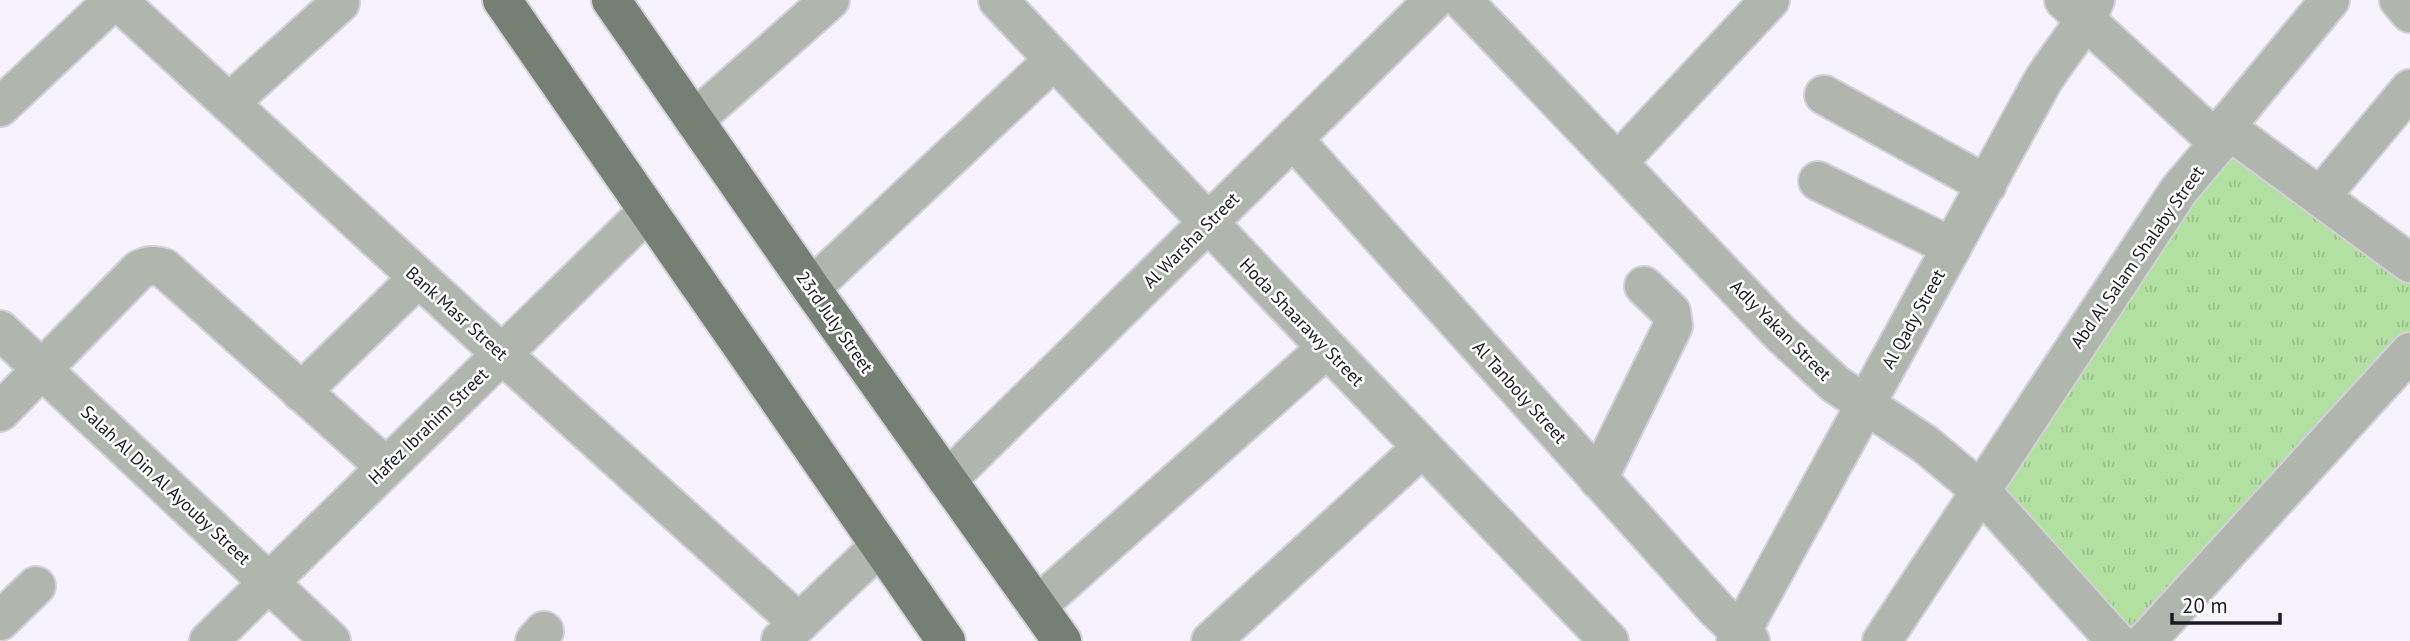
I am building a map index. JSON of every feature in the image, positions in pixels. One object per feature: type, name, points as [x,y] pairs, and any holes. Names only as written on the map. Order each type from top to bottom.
[{"type":"main road","points":[[502,0],[946,641]]},
{"type":"main road","name":"23rd July Street","points":[[611,0],[811,288],[1062,641]]},
{"type":"street","name":"Bank Masr Street","points":[[116,0],[502,354],[789,632]]},
{"type":"street","points":[[0,107],[116,0]]},
{"type":"street","points":[[694,120],[830,0]]},
{"type":"street","name":"Hoda Shaarawy Street","points":[[998,0],[1422,448],[1609,641]]},
{"type":"street","name":"Al Warsha Street","points":[[947,480],[1434,0]]},
{"type":"street","name":"Adly Yakan Street","points":[[1462,0],[1780,333],[1835,384],[1925,444],[1980,490],[2116,641]]},
{"type":"street","points":[[1618,162],[1770,0]]},
{"type":"street","name":"Abd Al Salam Shalaby Street","points":[[1882,641],[2159,218],[2330,0]]},
{"type":"street","points":[[2399,0],[2410,13]]},
{"type":"street","points":[[229,103],[340,4]]},
{"type":"street","points":[[2082,7],[2222,135],[2320,197],[2410,263]]},
{"type":"street","name":"Al Qady Street","points":[[1742,638],[1865,405],[2082,7]]},
{"type":"street","points":[[811,288],[1054,60]]},
{"type":"street","points":[[2320,197],[2410,89]]},
{"type":"street","points":[[1824,95],[1987,185]]},
{"type":"street","name":"Al Tanboly Street","points":[[1293,139],[1742,638]]},
{"type":"street","points":[[1818,181],[1952,247]]},
{"type":"street","name":"Hafez Ibrahim Street","points":[[209,641],[648,211]]},
{"type":"street","points":[[0,412],[139,270],[156,265],[164,268],[386,467]]},
{"type":"street","points":[[301,392],[418,278]]},
{"type":"street","points":[[1598,479],[1673,326],[1671,312],[1644,286]]},
{"type":"street","name":"Salah Al Din Al Ayouby Street","points":[[0,330],[331,641]]},
{"type":"street","points":[[1037,606],[1327,348]]},
{"type":"street","points":[[2146,641],[2410,352]]},
{"type":"street","points":[[1211,641],[1422,448]]},
{"type":"street","points":[[789,632],[880,546]]},
{"type":"street","points":[[0,621],[36,586]]},
{"type":"green space","points":[[2226,128],[2410,263],[2410,347],[2145,641],[2117,641],[1980,490]]}]
